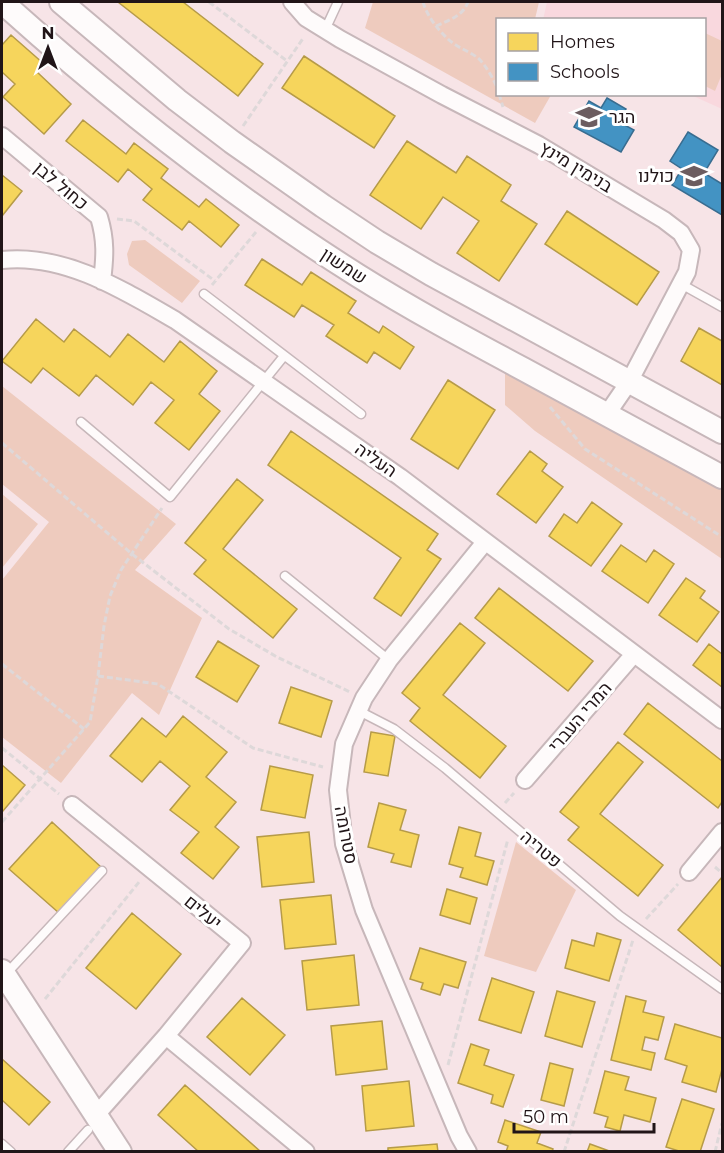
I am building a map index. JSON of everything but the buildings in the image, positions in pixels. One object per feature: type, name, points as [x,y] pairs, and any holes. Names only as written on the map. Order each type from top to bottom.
[{"type":"main road","name":"שמשון","points":[[2,2],[152,131],[226,187],[356,275],[411,308],[723,477]]},
{"type":"main road","points":[[61,2],[177,100],[232,142],[377,242],[431,274],[723,432]]},
{"type":"main road","points":[[2,982],[31,1016],[92,1122],[102,1152]]},
{"type":"main road","points":[[2,982],[92,1122],[120,1152]]},
{"type":"street","name":"בנימין מינץ","points":[[292,2],[306,18],[319,26],[442,95],[539,145],[664,220],[681,233],[691,250],[687,272],[629,382],[607,414]]},
{"type":"street","name":"כחול לבן","points":[[2,136],[99,217],[104,231],[105,252],[102,281]]},
{"type":"street","name":"העליה","points":[[2,260],[47,262],[64,266],[138,298],[175,320],[400,477],[723,720]]},
{"type":"street","name":"סטרומה","points":[[468,1152],[459,1136],[364,910],[344,844],[338,790],[344,744],[361,704],[389,660],[485,542]]},
{"type":"street","name":"המרי העברי","points":[[525,780],[634,654]]},
{"type":"street","name":"יעלים","points":[[72,805],[242,943],[92,1122]]},
{"type":"street","points":[[689,872],[723,832]]},
{"type":"street","points":[[166,1036],[306,1152]]},
{"type":"lane","points":[[319,26],[338,2]]},
{"type":"lane","points":[[681,284],[723,307]]},
{"type":"lane","points":[[204,294],[361,414]]},
{"type":"lane","points":[[81,422],[170,497],[284,356]]},
{"type":"lane","points":[[285,576],[389,660]]},
{"type":"lane","name":"פטריה","points":[[361,704],[445,768],[620,916],[723,989]]},
{"type":"lane","points":[[2,982],[102,871]]},
{"type":"lane","points":[[68,1152],[92,1122]]},
{"type":"lane","points":[[2,1144],[10,1152]]},
{"type":"path","points":[[209,2],[287,61]]},
{"type":"path","points":[[423,2],[436,26],[450,41],[480,60],[496,86]]},
{"type":"path","points":[[436,26],[459,16],[468,2]]},
{"type":"path","points":[[232,142],[287,61],[319,26]]},
{"type":"path","points":[[99,217],[134,221],[215,281]]},
{"type":"path","points":[[204,294],[269,217]]},
{"type":"path","points":[[544,399],[585,449],[723,537]]},
{"type":"path","points":[[2,443],[132,554],[229,629],[361,704]]},
{"type":"path","points":[[2,822],[90,722],[110,596],[121,570],[170,497]]},
{"type":"path","points":[[2,664],[84,729]]},
{"type":"path","points":[[98,676],[158,684],[253,748],[340,772]]},
{"type":"path","points":[[2,748],[72,805]]},
{"type":"path","points":[[497,812],[525,780]]},
{"type":"path","points":[[441,1093],[512,824]]},
{"type":"path","points":[[31,1016],[150,868]]},
{"type":"path","points":[[564,1152],[637,928],[689,872]]},
{"type":"path","points":[[715,1152],[723,1123]]},
{"type":"shaded area","points":[[373,2],[539,2],[535,18],[496,18],[496,96],[550,96],[535,123],[365,28]]},
{"type":"shaded area","points":[[547,2],[722,2],[722,109],[693,96],[706,96],[706,18],[543,18]]},
{"type":"shaded area","points":[[706,33],[722,41],[722,74],[715,91],[706,86]]},
{"type":"shaded area","points":[[145,240],[200,281],[182,303],[129,265],[127,254],[132,241]]},
{"type":"shaded area","points":[[505,372],[722,490],[722,559],[535,431],[505,405]]},
{"type":"shaded area","points":[[2,386],[176,524],[135,570],[202,618],[159,715],[132,693],[61,783],[2,737],[2,580],[49,522],[2,484]]},
{"type":"shaded area","points":[[2,494],[38,524],[2,568]]},
{"type":"shaded area","points":[[516,842],[576,890],[536,972],[484,956]]},
{"type":"place","name":"הגר","points":[[589,117]]},
{"type":"place","name":"כולנו","points":[[694,176]]}]
